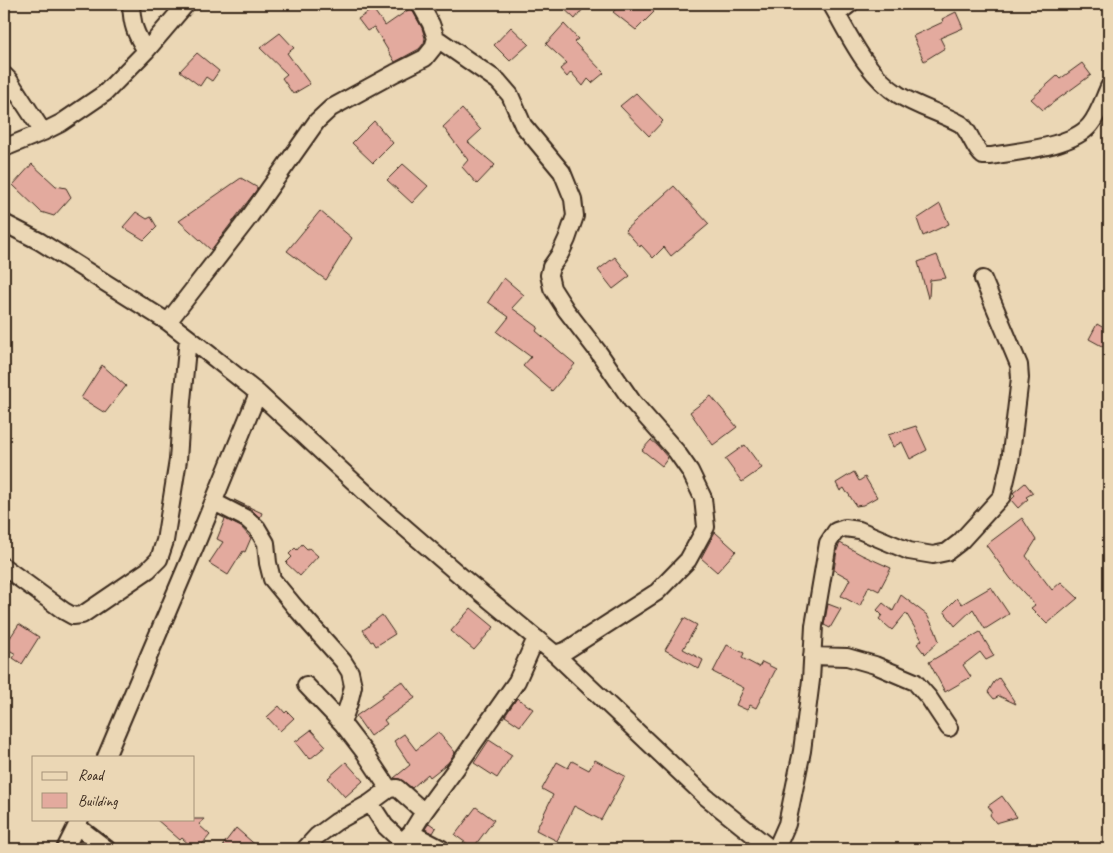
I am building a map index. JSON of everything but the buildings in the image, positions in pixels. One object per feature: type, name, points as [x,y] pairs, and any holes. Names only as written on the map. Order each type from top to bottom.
[{"type":"street","points":[[131,4],[131,19],[136,35],[146,51]]},
{"type":"street","points":[[4,148],[43,132],[105,92],[146,51],[186,4]]},
{"type":"street","points":[[420,4],[436,38],[498,81],[510,95],[524,125],[562,172],[573,199],[575,216],[560,254],[551,267],[549,275],[552,288],[632,400],[676,451],[690,471],[703,498],[706,527],[688,560],[656,592],[572,647],[555,654]]},
{"type":"street","points":[[850,4],[834,9],[862,58],[880,80],[898,95],[961,124],[966,128],[978,152],[983,156],[1055,144],[1073,138],[1088,127],[1096,117],[1109,87]]},
{"type":"street","points":[[168,322],[227,247],[317,121],[331,108],[425,58],[433,48],[436,38]]},
{"type":"street","points":[[4,75],[43,132]]},
{"type":"street","points":[[4,224],[39,242],[168,322],[258,393],[380,506],[555,654],[706,797],[771,849]]},
{"type":"street","points":[[776,849],[787,824],[802,751],[811,680],[814,626],[828,543],[836,531],[844,528],[859,530],[909,552],[932,555],[947,552],[960,542],[1002,496],[1010,462],[1020,378],[1019,365],[983,279]]},
{"type":"street","points":[[4,567],[73,616],[82,615],[148,570],[159,559],[166,541],[178,460],[188,338]]},
{"type":"street","points":[[106,756],[258,393]]},
{"type":"street","points":[[214,502],[247,519],[257,528],[266,543],[272,579],[294,607],[343,661],[350,672],[353,686],[342,722]]},
{"type":"street","points":[[403,841],[458,767],[517,681],[536,638]]},
{"type":"street","points":[[812,656],[847,657],[875,665],[915,682],[929,698],[949,728]]},
{"type":"street","points":[[306,685],[342,722],[365,752],[388,789]]},
{"type":"street","points":[[305,849],[317,836],[336,822],[370,804],[388,789],[397,788],[424,812]]},
{"type":"street","points":[[370,804],[385,826],[403,841],[442,849]]},
{"type":"street","points":[[65,849],[78,823],[107,849]]}]
